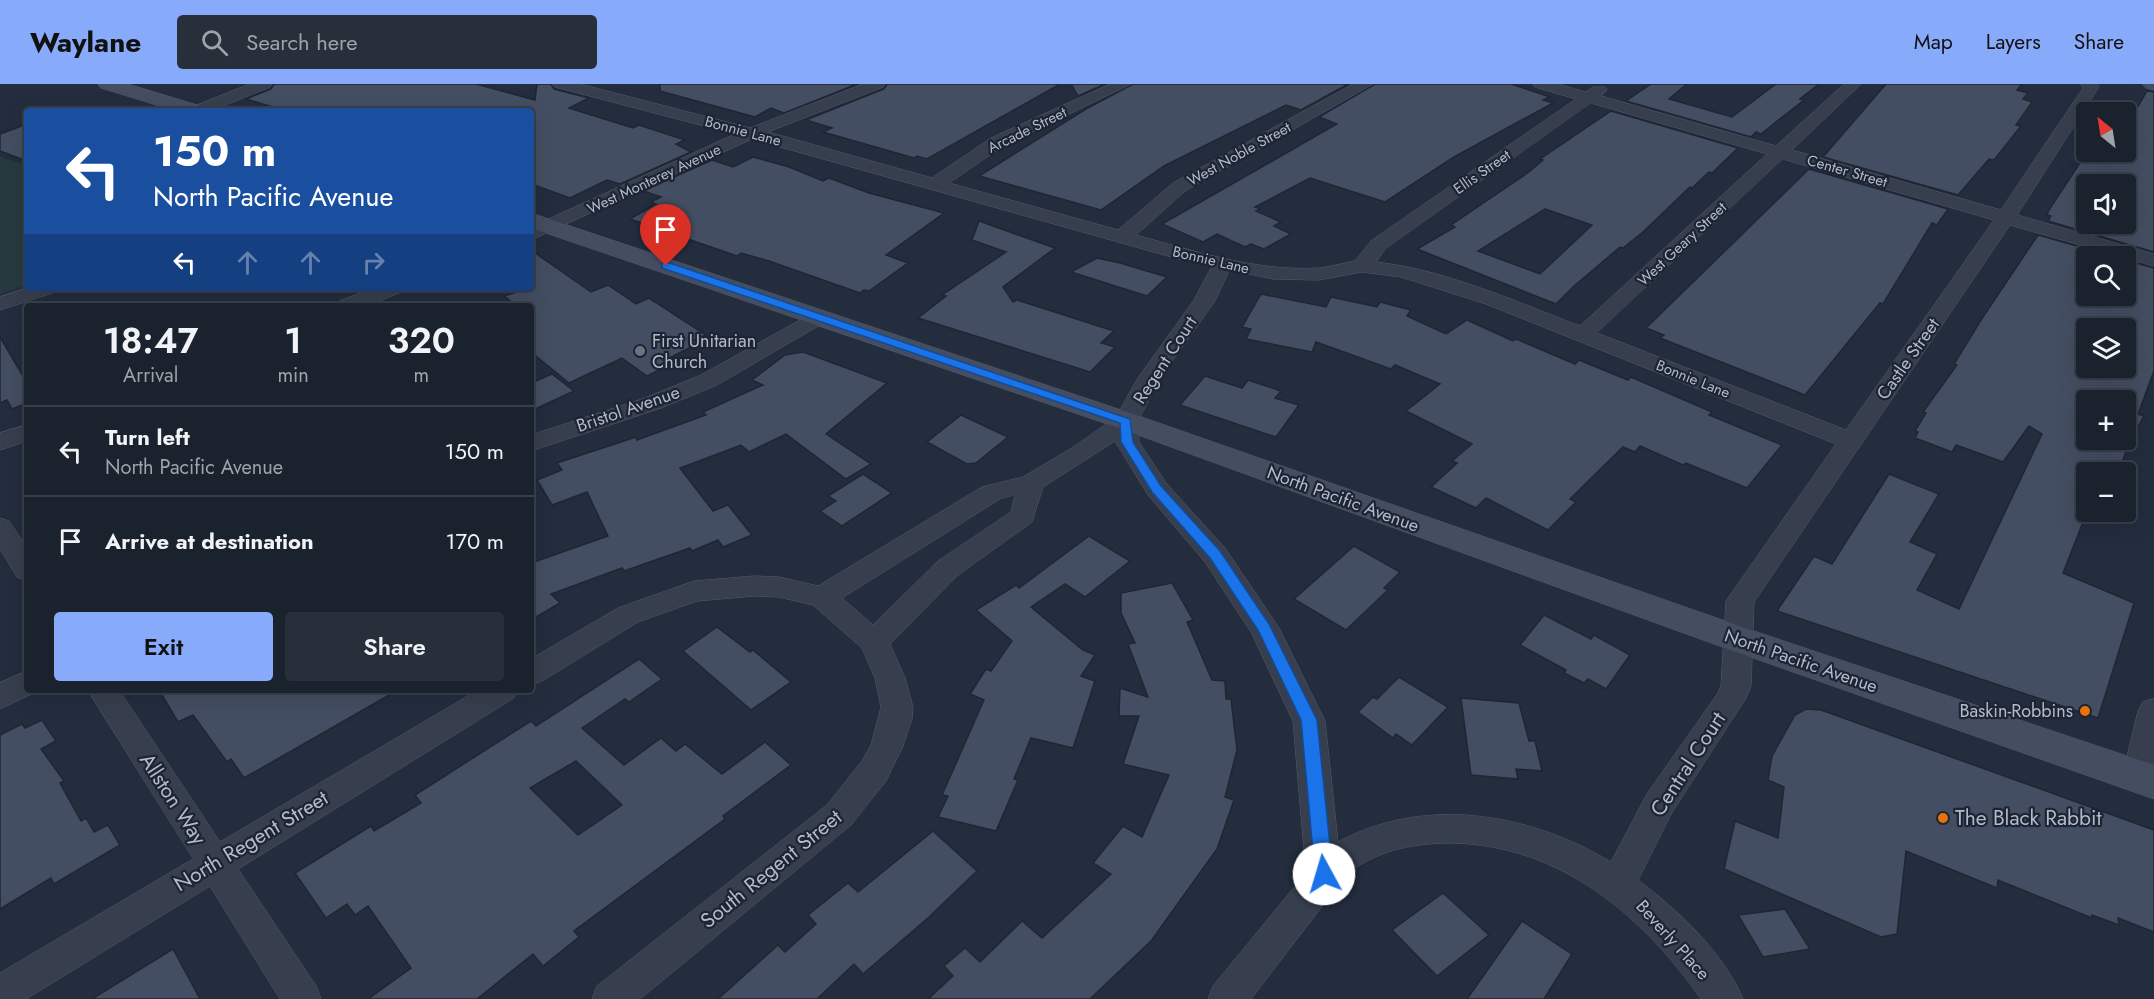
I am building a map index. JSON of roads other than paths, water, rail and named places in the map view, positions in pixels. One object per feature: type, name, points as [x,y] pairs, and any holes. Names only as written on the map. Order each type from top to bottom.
[{"type":"street","points":[[108,84],[187,108]]},
{"type":"street","points":[[204,108],[264,84]]},
{"type":"street","name":"Bonnie Lane","points":[[561,84],[751,133],[1122,237],[1224,263],[1273,273],[1319,274],[1362,266],[1404,272],[1452,286],[1583,335],[1851,441]]},
{"type":"street","name":"West Monterey Avenue","points":[[537,226],[751,133],[877,84]]},
{"type":"street","name":"Arcade Street","points":[[936,184],[997,142],[1123,84]]},
{"type":"street","name":"West Noble Street","points":[[1122,237],[1179,187],[1365,84]]},
{"type":"street","name":"Center Street","points":[[1541,84],[2154,260]]},
{"type":"street","name":"Ellis Street","points":[[1362,266],[1378,245],[1608,84]]},
{"type":"street","name":"West Geary Street","points":[[1583,335],[1782,153],[1853,84]]},
{"type":"street","name":"Castle Street","points":[[1738,639],[1740,601],[2006,217],[2091,87],[2088,84]]},
{"type":"street","points":[[620,99],[640,89]]},
{"type":"street","name":"North Pacific Avenue","points":[[537,226],[1126,421],[1738,639],[2146,779]]},
{"type":"street","name":"Regent Court","points":[[822,597],[991,493],[1031,483],[1084,451],[1126,421],[1149,378],[1204,301],[1224,263]]},
{"type":"street","points":[[0,304],[39,291]]},
{"type":"street","points":[[356,303],[386,291]]},
{"type":"street","name":"Bristol Avenue","points":[[534,442],[653,403],[709,380],[817,317]]},
{"type":"street","points":[[1126,421],[1127,442],[1157,489],[1215,555],[1264,628],[1309,720],[1324,874]]},
{"type":"street","points":[[0,442],[24,433]]},
{"type":"street","points":[[874,642],[948,568],[1023,516],[1031,483]]},
{"type":"street","points":[[0,527],[24,565]]},
{"type":"street","points":[[534,671],[628,615],[694,591],[754,586],[779,587],[822,597]]},
{"type":"street","name":"South Regent Street","points":[[611,999],[839,815],[874,771],[887,746],[896,719],[897,706],[890,678],[874,642],[822,597]]},
{"type":"street","name":"Central Court","points":[[1618,884],[1659,804],[1731,698],[1736,686],[1738,639]]},
{"type":"street","points":[[0,697],[24,685]]},
{"type":"street","name":"Allston Way","points":[[105,693],[302,999]]},
{"type":"street","name":"North Regent Street","points":[[0,994],[497,693]]},
{"type":"street","points":[[2146,779],[2154,711]]},
{"type":"street","name":"Beverly Place","points":[[1227,999],[1324,874],[1352,850],[1389,835],[1409,830],[1452,829],[1498,833],[1543,845],[1583,862],[1639,900],[1679,940],[1724,999]]},
{"type":"place","name":"First Unitarian Church","points":[[640,351]]},
{"type":"place","name":"Baskin-Robbins","points":[[2085,711]]},
{"type":"place","name":"The Black Rabbit","points":[[1943,818]]}]
